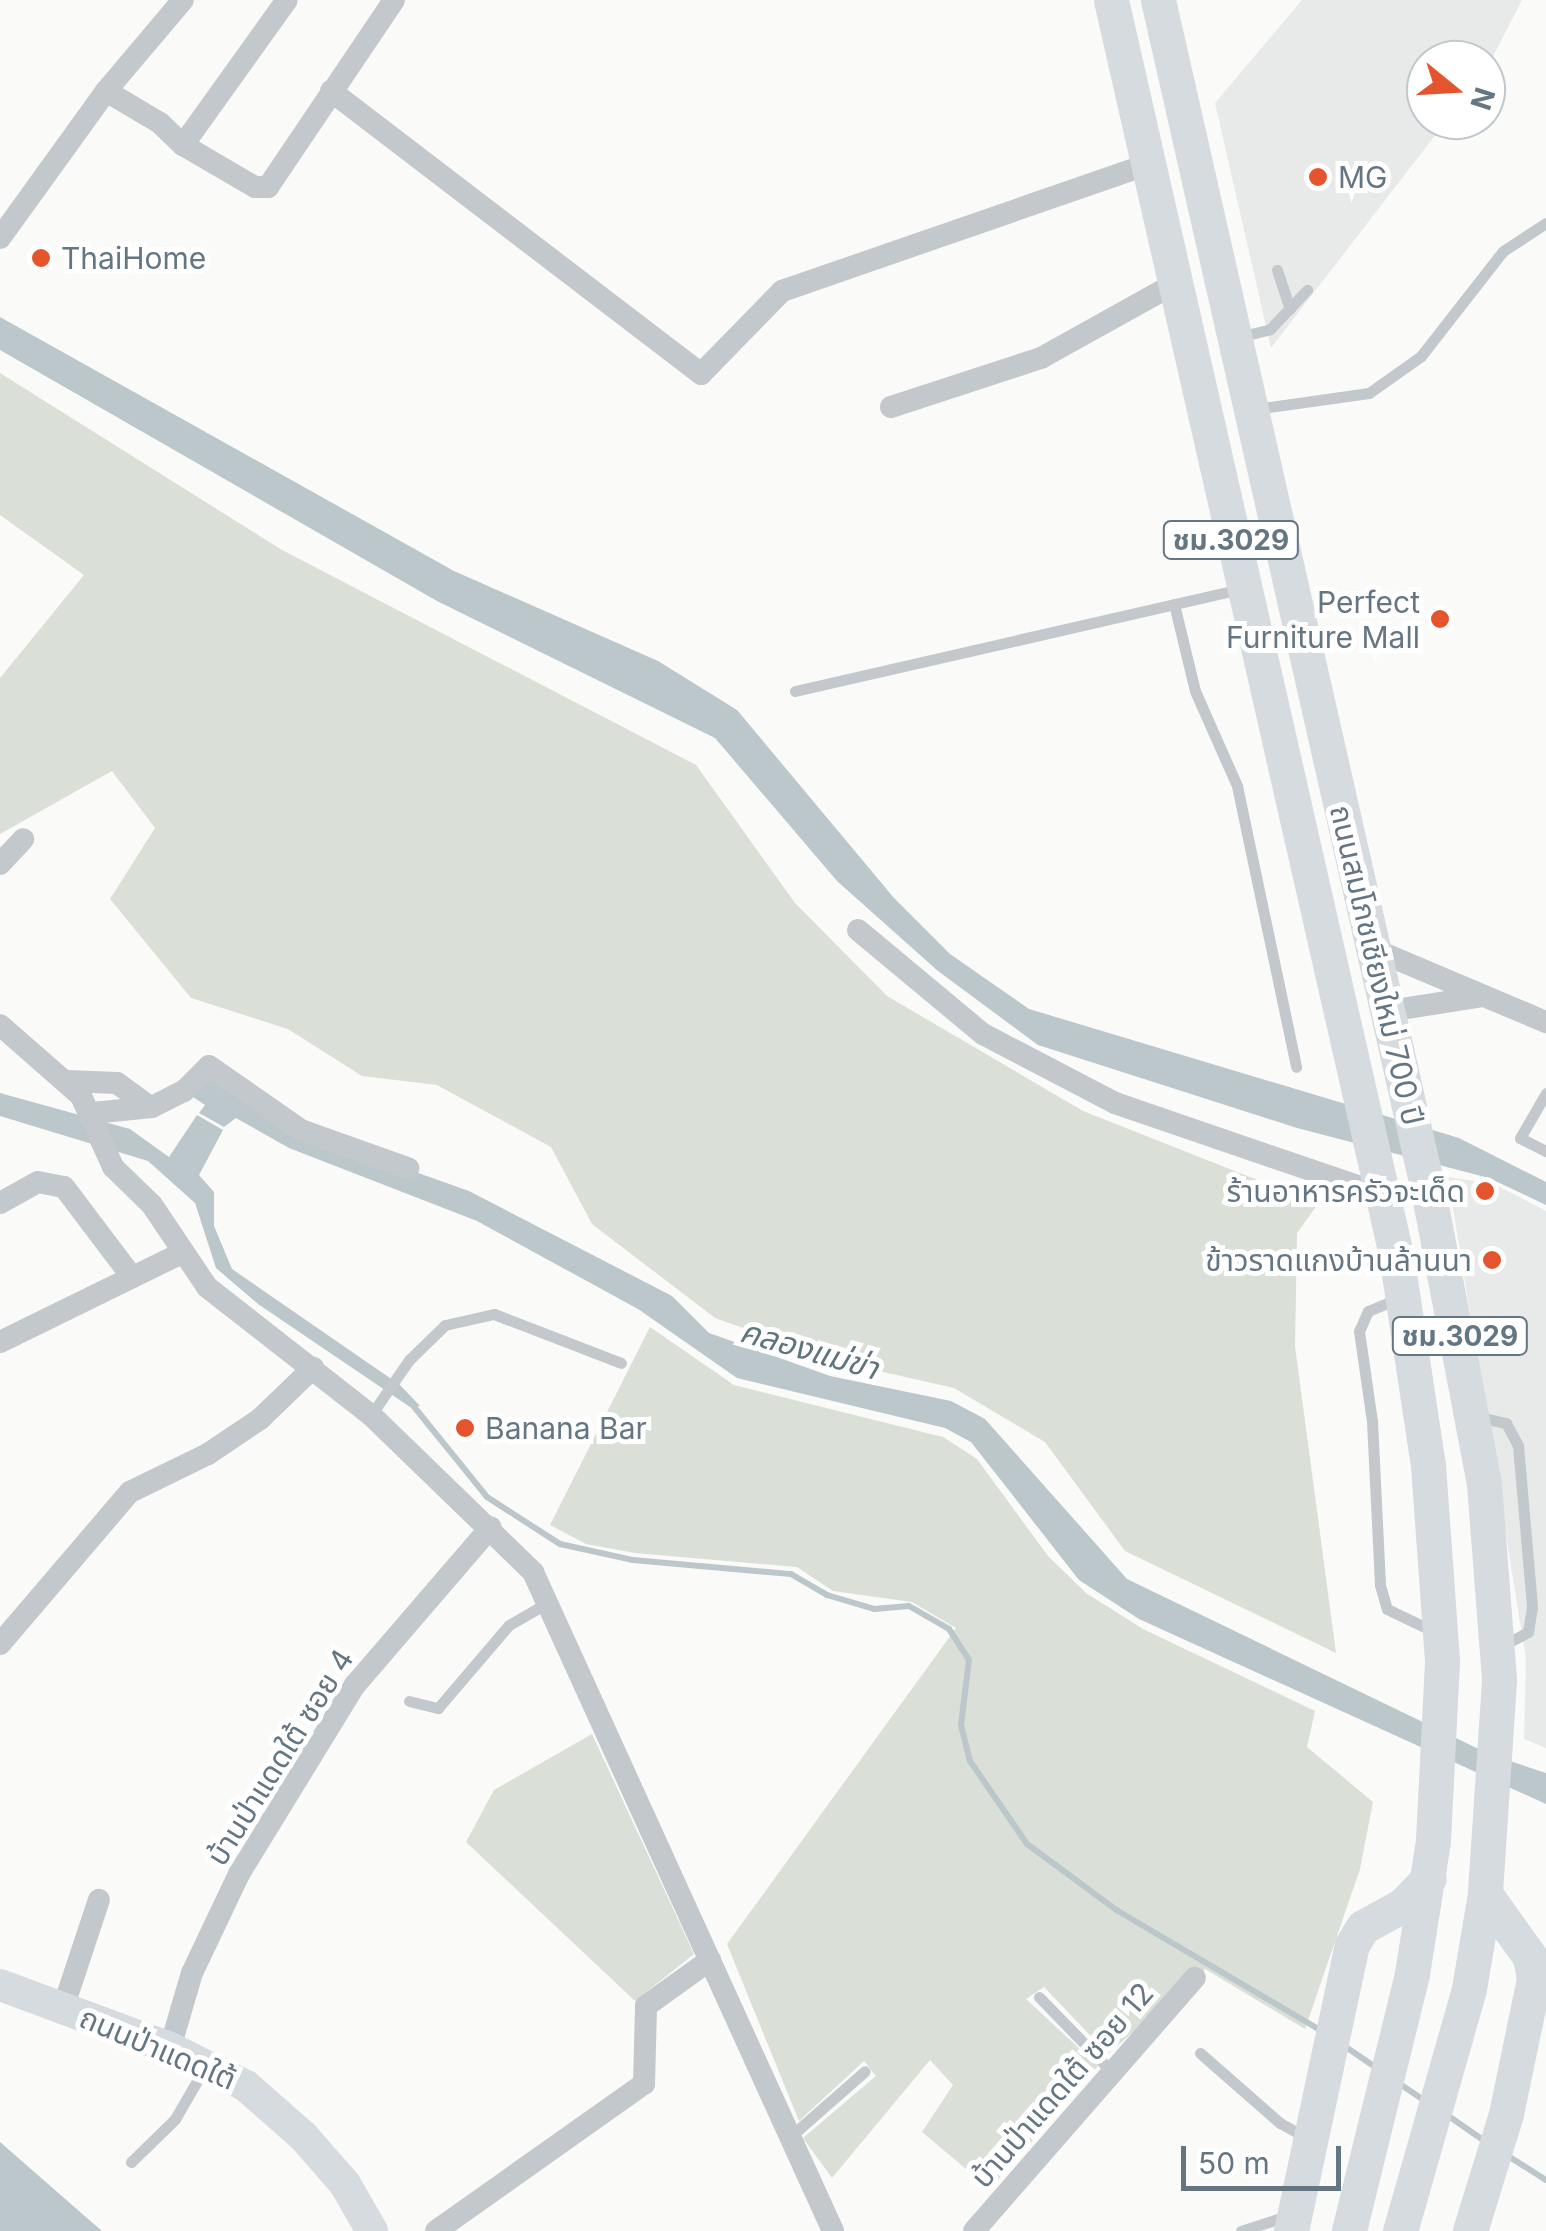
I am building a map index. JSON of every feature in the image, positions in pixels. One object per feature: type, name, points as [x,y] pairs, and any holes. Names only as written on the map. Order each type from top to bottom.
[{"type":"main road","name":"ถนนสมโภชเชียงใหม่ 700 ปี","points":[[1111,0],[1382,1194],[1403,1296],[1428,1465],[1442,1648],[1440,1777],[1429,1878],[1412,1974],[1349,2231]]},
{"type":"main road","name":"ถนนสมโภชเชียงใหม่ 700 ปี","points":[[1158,0],[1428,1190],[1474,1416],[1498,1665],[1494,1803],[1486,1894],[1468,1989],[1432,2132],[1400,2231]]},
{"type":"main road","points":[[1293,2223],[1352,1945],[1362,1927],[1403,1905],[1429,1878]]},
{"type":"main road","points":[[1470,2231],[1506,2114],[1534,1979],[1530,1957],[1486,1894]]},
{"type":"main road","points":[[1352,1945],[1393,1940],[1410,1956],[1412,1974]]},
{"type":"main road","points":[[1468,1989],[1505,1961],[1522,1966],[1534,1979]]},
{"type":"street","points":[[0,238],[106,91],[183,0]]},
{"type":"street","points":[[183,145],[287,0]]},
{"type":"street","points":[[106,91],[183,145],[255,187],[268,187],[394,0]]},
{"type":"street","points":[[331,91],[701,374],[782,291],[1148,164]]},
{"type":"street","points":[[892,407],[1041,358],[1174,284]]},
{"type":"street","points":[[0,864],[23,839]]},
{"type":"street","points":[[858,930],[984,1034],[1114,1103],[1382,1194]]},
{"type":"street","points":[[1373,949],[1546,1022]]},
{"type":"street","points":[[1388,1012],[1487,996]]},
{"type":"street","points":[[0,1025],[67,1081],[94,1116],[113,1167],[152,1206],[180,1254],[223,1302],[371,1415],[533,1572],[833,2231]]},
{"type":"street","points":[[94,1116],[150,1108],[184,1091],[209,1066],[301,1130],[408,1168]]},
{"type":"street","points":[[67,1081],[117,1083],[150,1108]]},
{"type":"street","points":[[0,1203],[38,1182],[64,1188],[132,1278]]},
{"type":"street","points":[[0,1342],[180,1254]]},
{"type":"street","points":[[0,1644],[130,1492],[247,1428],[313,1368]]},
{"type":"street","name":"บ้านป่าแดดใต้ ซอย 4","points":[[170,2048],[192,1973],[239,1874],[355,1684],[490,1527]]},
{"type":"street","points":[[63,2008],[99,1900]]},
{"type":"street","points":[[436,2231],[644,2084],[646,2006],[710,1960]]},
{"type":"street","name":"บ้านป่าแดดใต้ ซอย 12","points":[[974,2231],[1195,1978]]},
{"type":"street","name":"ถนนป่าแดดใต้","points":[[0,1985],[170,2048],[246,2086],[304,2137],[344,2184],[372,2231]]},
{"type":"lane","points":[[1251,410],[1369,393],[1421,356],[1503,251],[1546,222]]},
{"type":"lane","points":[[1277,270],[1290,309]]},
{"type":"lane","points":[[1234,338],[1270,329],[1307,290]]},
{"type":"lane","points":[[795,691],[1242,588]]},
{"type":"lane","points":[[1174,604],[1195,691],[1237,786],[1296,1067]]},
{"type":"lane","points":[[1546,1093],[1520,1138],[1546,1151]]},
{"type":"lane","points":[[1403,1296],[1368,1312],[1359,1331],[1374,1438],[1380,1585],[1387,1609],[1442,1648]]},
{"type":"lane","points":[[371,1415],[400,1374],[445,1325],[494,1314],[621,1363]]},
{"type":"lane","points":[[409,1701],[438,1708],[509,1625],[549,1602]]},
{"type":"lane","points":[[1039,1997],[1112,2072]]},
{"type":"lane","points":[[1200,2053],[1280,2122],[1311,2140]]},
{"type":"lane","points":[[131,2162],[175,2119],[206,2066]]},
{"type":"lane","points":[[791,2136],[866,2071]]},
{"type":"lane","points":[[1241,2231],[1293,2223]]},
{"type":"shaded area","name":"MG","points":[[1302,0],[1522,0],[1501,40],[1406,40],[1406,140],[1432,140],[1271,348],[1215,103]]},
{"type":"shaded area","points":[[0,317],[454,571],[658,661],[737,710],[894,898],[950,954],[1029,1009],[1459,1138],[1546,1182],[1546,1205],[1489,1178],[1297,1128],[1038,1045],[938,971],[837,881],[715,738],[437,601],[0,350]]},
{"type":"shaded area","points":[[0,373],[282,550],[696,765],[795,903],[887,996],[1083,1111],[1318,1204],[1297,1233],[1295,1346],[1336,1653],[1125,1551],[1045,1442],[954,1388],[835,1361],[715,1318],[592,1224],[551,1147],[437,1085],[362,1076],[288,1029],[191,998],[110,899],[155,828],[112,771],[0,834],[0,678],[84,575],[0,515]]},
{"type":"shaded area","points":[[213,1071],[356,1151],[469,1191],[672,1296],[709,1333],[830,1376],[951,1401],[985,1419],[1127,1579],[1489,1754],[1546,1773],[1546,1804],[1139,1619],[1079,1580],[971,1442],[945,1428],[737,1378],[638,1309],[477,1221],[289,1148],[236,1118],[224,1127],[199,1113],[205,1105],[190,1095]]},
{"type":"shaded area","points":[[0,1093],[130,1129],[169,1157],[197,1115],[223,1130],[199,1175],[214,1192],[214,1226],[232,1269],[400,1385],[420,1406],[410,1407],[258,1304],[216,1268],[195,1203],[148,1161],[0,1116]]},
{"type":"shaded area","points":[[1448,1177],[1494,1184],[1546,1211],[1546,1748],[1524,1739],[1526,1659]]},
{"type":"shaded area","points":[[650,1327],[734,1385],[943,1437],[977,1459],[1048,1556],[1086,1593],[1143,1629],[1315,1711],[1307,1747],[1373,1802],[1360,1869],[1305,2029],[1205,1969],[1108,2054],[1044,1987],[1026,1999],[1098,2066],[990,2189],[922,2132],[953,2085],[930,2060],[832,2178],[803,2138],[876,2076],[864,2061],[799,2121],[727,1944],[956,1628],[912,1602],[833,1591],[797,1567],[635,1553],[586,1544],[550,1525]]},
{"type":"shaded area","points":[[592,1734],[694,1954],[635,2001],[466,1842],[494,1790]]},
{"type":"shaded area","points":[[0,2142],[87,2218],[102,2231],[0,2231]]},
{"type":"waterway","points":[[411,1403],[487,1497],[560,1544],[633,1560],[791,1574],[827,1595],[874,1609],[909,1606],[949,1629],[969,1660],[961,1725],[970,1761],[1027,1844],[1118,1911],[1320,2030]]},
{"type":"waterway","points":[[1343,2045],[1378,2069]]},
{"type":"waterway","points":[[1397,2082],[1424,2100]]},
{"type":"waterway","points":[[1447,2115],[1486,2142]]},
{"type":"waterway","points":[[1505,2154],[1546,2180]]},
{"type":"place","name":"MG","points":[[1318,177]]},
{"type":"place","name":"ThaiHome","points":[[41,258]]},
{"type":"place","name":"Perfect Furniture Mall","points":[[1440,619]]},
{"type":"place","name":"ร้านอาหารครัวจะเด็ด","points":[[1485,1191]]},
{"type":"place","name":"ข้าวราดแกงบ้านล้านนา","points":[[1492,1260]]},
{"type":"place","name":"Banana Bar","points":[[465,1428]]},
{"type":"water label","name":"คลองแม่ข่า","points":[[809,1350]]}]
